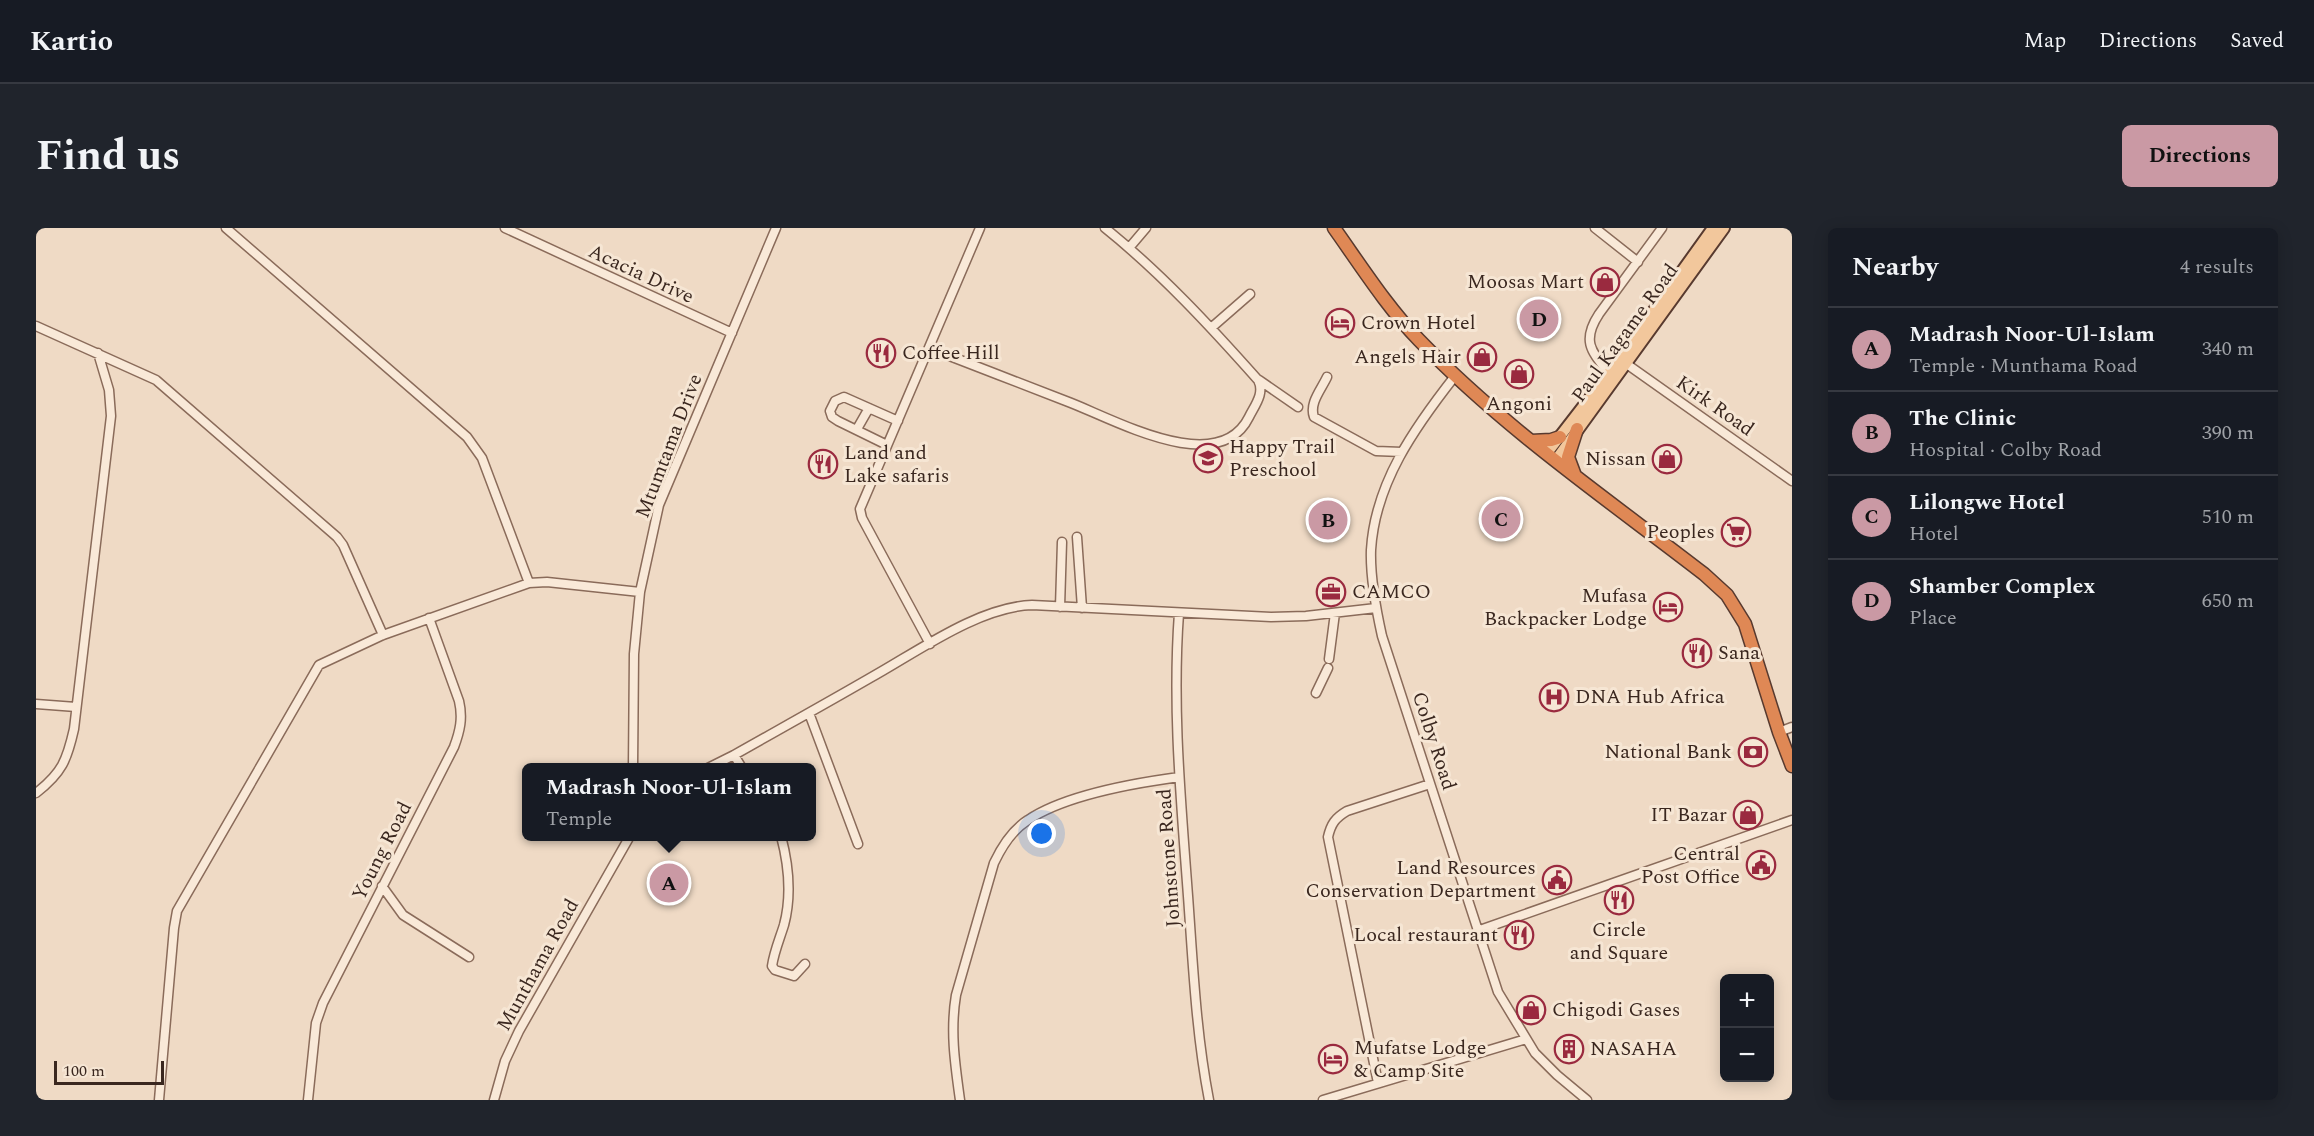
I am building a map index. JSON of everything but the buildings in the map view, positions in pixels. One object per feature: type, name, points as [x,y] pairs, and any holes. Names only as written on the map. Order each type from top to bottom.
[{"type":"highway","points":[[1334,228],[1405,324],[1488,406],[1704,574],[1727,595],[1745,624],[1753,645],[1779,732],[1792,766]]},
{"type":"highway","points":[[1574,474],[1568,457],[1577,429]]},
{"type":"highway","points":[[1531,441],[1551,440],[1560,436]]},
{"type":"main road","points":[[1622,361],[1713,228]]},
{"type":"main road","name":"Paul Kagame Road","points":[[1552,456],[1577,429],[1622,361],[1724,228]]},
{"type":"main road","points":[[1552,456],[1560,436],[1612,376]]},
{"type":"street","points":[[226,228],[467,437],[482,458],[528,583]]},
{"type":"street","name":"Acacia Drive","points":[[505,228],[732,333]]},
{"type":"street","name":"Mtumtama Drive","points":[[634,763],[634,654],[640,592],[659,505],[776,228]]},
{"type":"street","points":[[930,644],[861,518],[860,509],[980,228]]},
{"type":"street","points":[[1104,228],[1129,248],[1212,328],[1258,380],[1298,407]]},
{"type":"street","points":[[1129,248],[1146,228]]},
{"type":"street","points":[[1595,228],[1638,262]]},
{"type":"street","points":[[1612,376],[1590,347],[1591,329],[1599,314],[1662,228]]},
{"type":"street","points":[[1212,328],[1250,294]]},
{"type":"street","points":[[36,326],[149,376],[169,389],[337,537],[347,554],[383,635]]},
{"type":"street","points":[[929,348],[1076,404],[1145,435],[1189,443],[1213,443],[1233,436],[1241,430],[1262,390],[1258,380]]},
{"type":"street","points":[[36,793],[60,772],[74,729],[111,416],[109,390],[98,353]]},
{"type":"street","name":"Kirk Road","points":[[1622,361],[1792,481]]},
{"type":"street","name":"Colby Road","points":[[1455,375],[1421,421],[1387,481],[1374,533],[1371,565],[1376,608],[1382,636],[1498,992],[1526,1039],[1546,1065],[1587,1100]]},
{"type":"street","points":[[1327,377],[1312,407],[1314,417],[1376,451],[1402,452]]},
{"type":"street","points":[[887,445],[832,417],[830,411],[835,401],[844,397],[898,421]]},
{"type":"street","points":[[857,429],[868,408]]},
{"type":"street","points":[[1077,537],[1082,608]]},
{"type":"street","points":[[1060,607],[1062,542]]},
{"type":"street","points":[[159,1100],[177,910],[319,665],[383,635],[528,583],[547,582],[640,592]]},
{"type":"street","points":[[718,763],[930,644],[1004,608],[1032,605],[1271,617],[1376,608]]},
{"type":"street","name":"Johnstone Road","points":[[1179,613],[1175,690],[1179,777],[1198,1023],[1209,1100]]},
{"type":"street","points":[[1329,658],[1335,613]]},
{"type":"street","name":"Young Road","points":[[308,1100],[319,1013],[454,747],[461,723],[459,701],[429,618]]},
{"type":"street","points":[[1316,693],[1328,668]]},
{"type":"street","points":[[36,704],[76,707]]},
{"type":"street","points":[[808,713],[858,844]]},
{"type":"street","points":[[1779,732],[1792,727]]},
{"type":"street","points":[[734,755],[739,763]]},
{"type":"street","points":[[960,1100],[952,1035],[954,1006],[994,863],[1003,845],[1020,826],[1045,810],[1089,795],[1179,777]]},
{"type":"street","points":[[1378,1083],[1329,837],[1331,826],[1337,817],[1347,811],[1430,784]]},
{"type":"street","points":[[1477,931],[1792,820]]},
{"type":"street","points":[[621,849],[624,841]]},
{"type":"street","points":[[621,849],[627,841]]},
{"type":"street","points":[[782,841],[789,894],[772,966],[775,970],[794,976],[805,964]]},
{"type":"street","name":"Munthama Road","points":[[494,1100],[505,1061],[519,1030],[621,849]]},
{"type":"street","points":[[382,886],[403,915],[469,957]]},
{"type":"street","points":[[1323,1100],[1526,1039]]},
{"type":"place","name":"Moosas Mart","points":[[1605,282]]},
{"type":"place","name":"Shamber Complex","points":[[1539,319]]},
{"type":"place","name":"Crown Hotel","points":[[1340,323]]},
{"type":"place","name":"Coffee Hill","points":[[881,353]]},
{"type":"place","name":"Angels Hair","points":[[1482,357]]},
{"type":"place","name":"Angoni","points":[[1519,374]]},
{"type":"place","name":"Happy Trail Preschool","points":[[1208,458]]},
{"type":"place","name":"Nissan","points":[[1667,459]]},
{"type":"place","name":"Land and Lake safaris","points":[[823,464]]},
{"type":"place","name":"Lilongwe Hotel","points":[[1501,519]]},
{"type":"place","name":"The Clinic","points":[[1328,520]]},
{"type":"place","name":"Peoples","points":[[1736,532]]},
{"type":"place","name":"CAMCO","points":[[1331,592]]},
{"type":"place","name":"Mufasa Backpacker Lodge","points":[[1668,607]]},
{"type":"place","name":"Sana","points":[[1697,653]]},
{"type":"place","name":"DNA Hub Africa","points":[[1554,697]]},
{"type":"place","name":"National Bank","points":[[1753,752]]},
{"type":"place","name":"IT Bazar","points":[[1748,815]]},
{"type":"place","name":"Central Post Office","points":[[1761,865]]},
{"type":"place","name":"Land Resources Conservation Department","points":[[1557,880]]},
{"type":"place","name":"Madrash Noor-Ul-Islam","points":[[669,883]]},
{"type":"place","name":"Circle and Square","points":[[1619,900]]},
{"type":"place","name":"Local restaurant","points":[[1519,935]]},
{"type":"place","name":"Chigodi Gases","points":[[1531,1010]]},
{"type":"place","name":"NASAHA","points":[[1569,1049]]},
{"type":"place","name":"Mufatse Lodge & Camp Site","points":[[1333,1059]]}]
